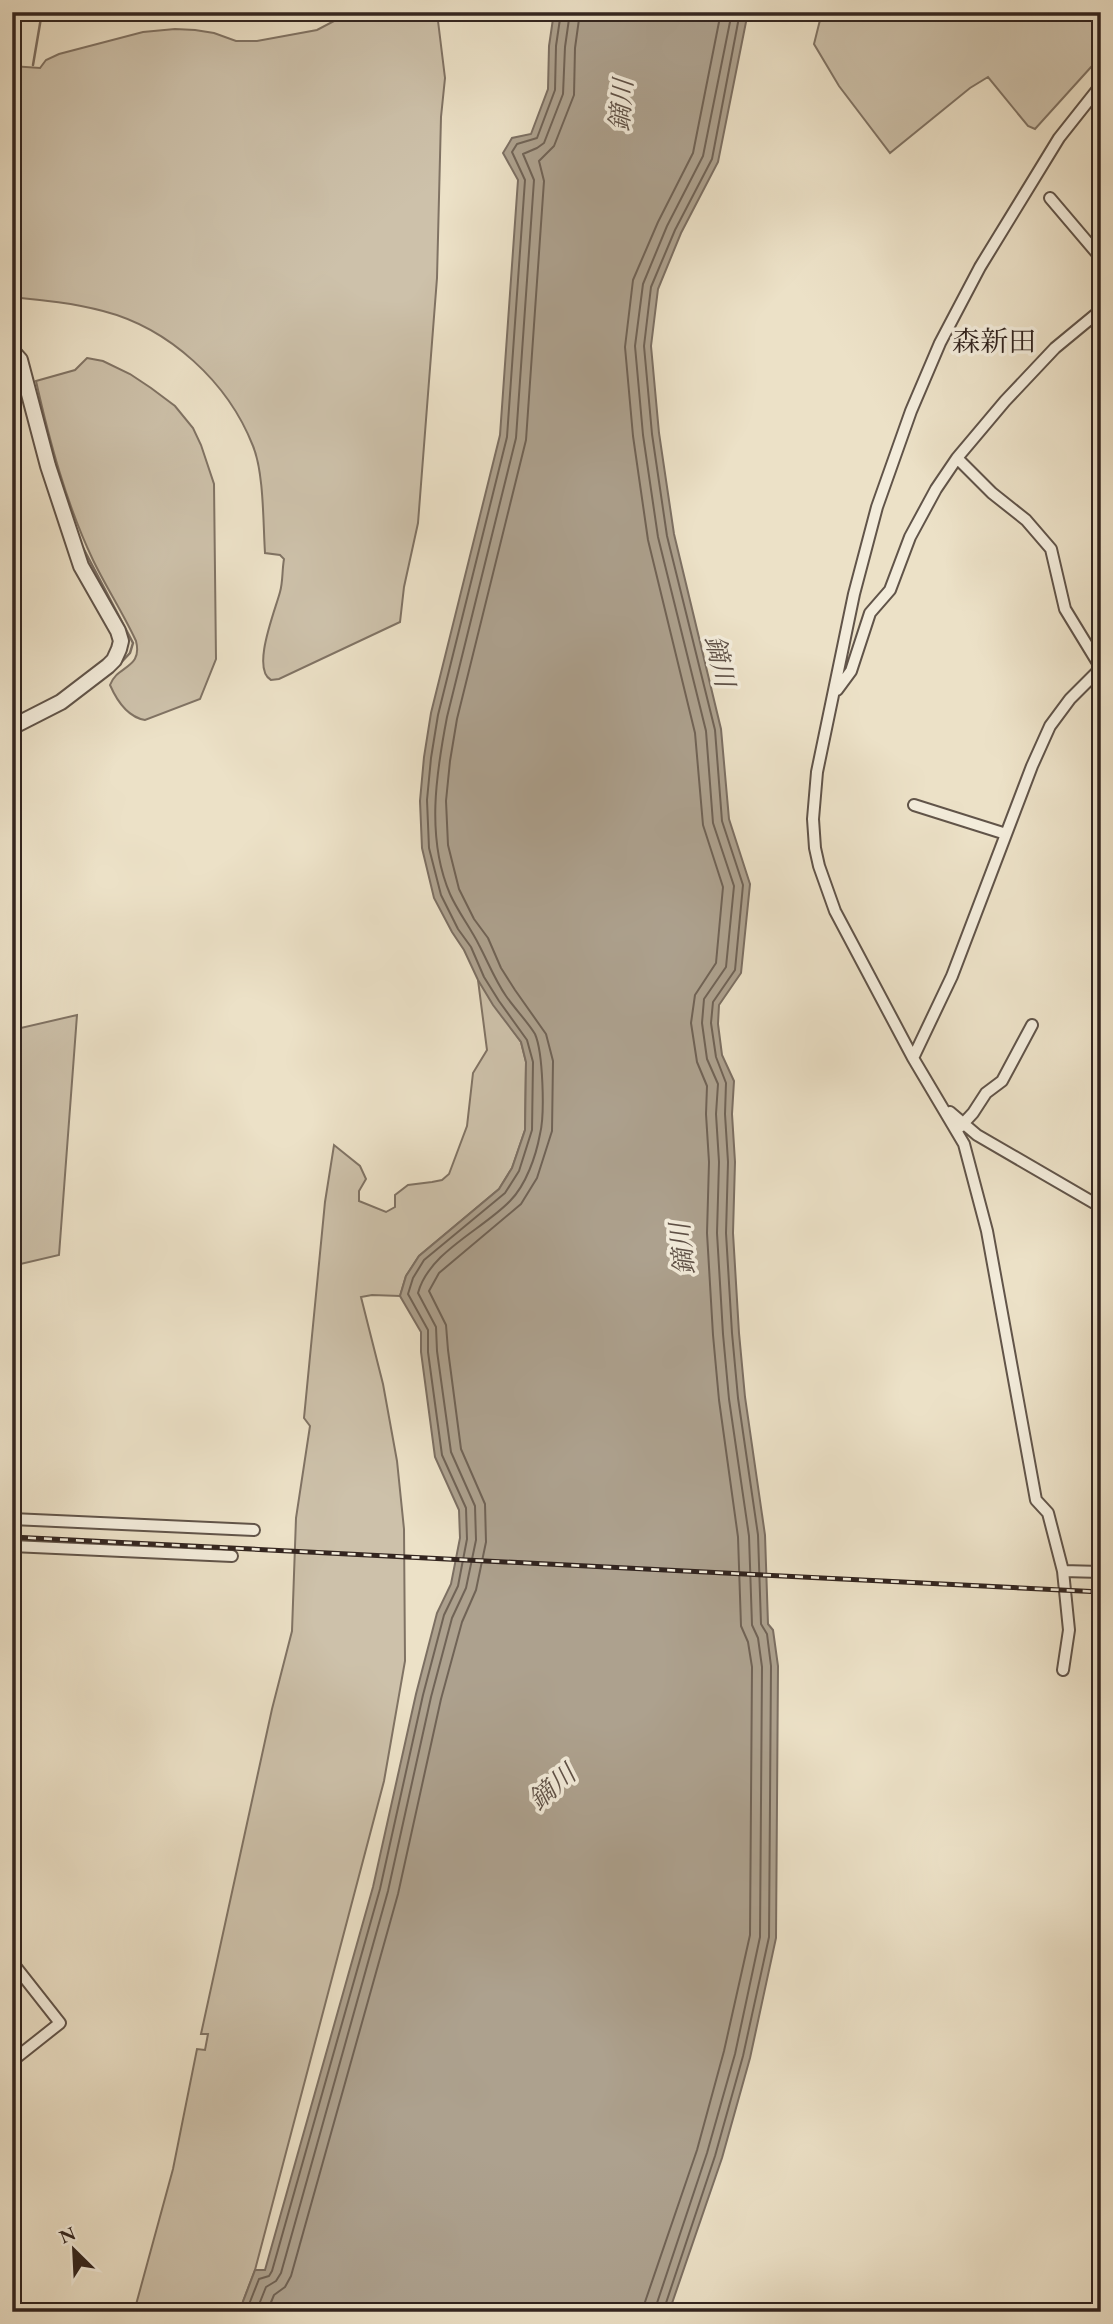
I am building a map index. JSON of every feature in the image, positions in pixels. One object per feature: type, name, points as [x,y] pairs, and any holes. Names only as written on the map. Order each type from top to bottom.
[{"type":"street","points":[[1101,85],[1059,138],[980,267],[940,343],[911,411],[877,507],[854,594],[817,772],[813,819],[815,848],[835,911],[913,1058],[942,1106],[960,1127],[1101,1207]]},
{"type":"street","points":[[1050,198],[1101,258]]},
{"type":"street","points":[[834,696],[851,671],[870,613],[890,590],[911,537],[936,489],[957,458],[1055,348],[1101,310]]},
{"type":"street","points":[[12,351],[20,360],[48,466],[81,566],[121,640],[114,660],[101,671],[61,702],[12,727]]},
{"type":"street","points":[[913,1058],[951,976],[1050,726],[1070,699],[1101,668],[1065,609],[1051,549],[1026,520],[992,493],[957,458]]},
{"type":"street","points":[[914,804],[1006,834]]},
{"type":"street","points":[[960,1127],[986,1093],[1002,1081],[1032,1025]]},
{"type":"street","points":[[960,1127],[987,1231],[1036,1500],[1048,1513],[1063,1571],[1069,1630],[1063,1670]]},
{"type":"street","points":[[12,1519],[254,1530]]},
{"type":"street","points":[[12,1546],[232,1556]]},
{"type":"street","points":[[1063,1571],[1101,1572]]},
{"type":"street","points":[[12,1962],[60,2023],[12,2061]]},
{"type":"shaded area","points":[[351,12],[433,12],[438,21],[445,78],[441,117],[437,278],[418,523],[404,587],[400,622],[279,679],[271,680],[265,674],[264,652],[281,588],[284,559],[280,555],[265,553],[257,457],[228,400],[193,361],[151,330],[103,311],[12,297],[12,66],[40,68],[46,60],[59,54],[143,32],[195,30],[236,41],[257,41],[317,30]]},
{"type":"shaded area","points":[[822,12],[1101,12],[1101,56],[1035,129],[1028,126],[988,77],[970,88],[890,153],[839,86],[814,44]]},
{"type":"shaded area","points":[[87,358],[103,361],[130,374],[175,406],[193,428],[214,484],[216,659],[200,699],[145,720],[133,716],[123,707],[110,685],[136,657],[136,641],[93,560],[75,517],[53,450],[36,381],[75,370]]},
{"type":"shaded area","points":[[478,980],[521,1042],[526,1062],[525,1130],[512,1168],[499,1189],[419,1256],[406,1276],[400,1296],[361,1297],[383,1384],[397,1461],[404,1529],[405,1661],[384,1781],[255,2270],[239,2312],[134,2312],[173,2169],[197,2049],[205,2050],[208,2034],[201,2034],[272,1709],[292,1631],[296,1518],[310,1426],[304,1418],[325,1202],[334,1145],[360,1166],[366,1179],[359,1191],[359,1201],[386,1212],[395,1207],[395,1195],[408,1185],[442,1180],[449,1174],[467,1126],[473,1073],[487,1050]]},
{"type":"shaded area","points":[[77,1015],[59,1255],[12,1266],[12,1030]]},
{"type":"water","name":"鏑川","points":[[554,12],[748,12],[718,162],[681,233],[658,289],[651,346],[659,433],[674,534],[721,729],[729,819],[750,884],[741,973],[719,1005],[718,1024],[722,1055],[734,1081],[733,1233],[739,1333],[745,1397],[765,1535],[768,1624],[773,1630],[778,1666],[776,1938],[750,2058],[722,2158],[669,2312],[239,2312],[255,2270],[265,2270],[373,1887],[416,1694],[437,1613],[451,1584],[460,1538],[459,1510],[435,1457],[421,1352],[421,1332],[400,1296],[406,1276],[419,1256],[499,1189],[512,1168],[525,1130],[526,1062],[521,1042],[493,1005],[434,898],[422,848],[420,801],[431,713],[500,435],[518,180],[503,153],[512,138],[531,134],[548,89],[549,46]]},
{"type":"waterway","points":[[33,65],[42,12]]},
{"type":"waterway","points":[[81,544],[133,643],[130,653],[115,669]]},
{"type":"railway","points":[[12,1537],[1101,1592]]},
{"type":"district","name":"森新田","points":[[994,341]]}]
